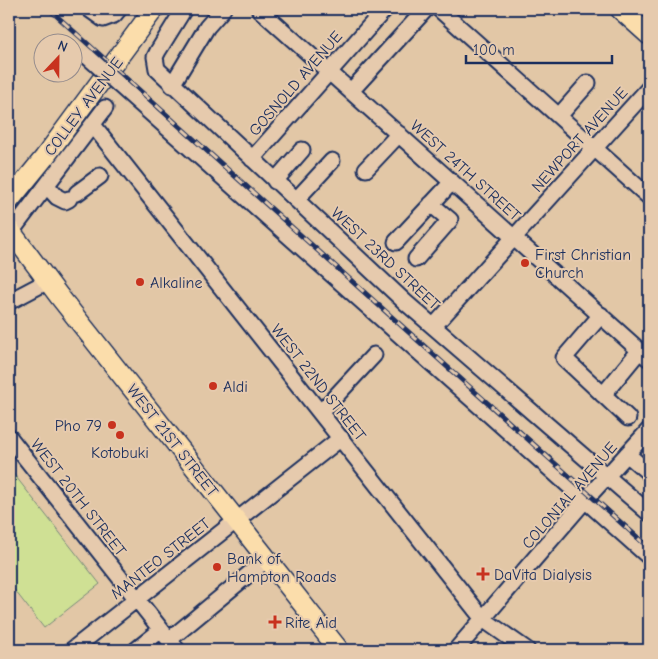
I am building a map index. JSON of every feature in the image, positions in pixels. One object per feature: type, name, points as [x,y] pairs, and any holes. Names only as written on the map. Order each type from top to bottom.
[{"type":"main road","name":"COLLEY AVENUE","points":[[9,183],[73,102],[141,9]]},
{"type":"main road","name":"COLLEY AVENUE","points":[[9,201],[44,158],[154,9]]},
{"type":"main road","points":[[620,9],[649,35]]},
{"type":"main road","name":"WEST 21ST STREET","points":[[10,230],[236,521],[339,650]]},
{"type":"street","points":[[89,9],[104,19],[114,15],[119,9]]},
{"type":"street","name":"WEST 23RD STREET","points":[[184,9],[155,57],[157,69],[275,181],[434,326],[649,513]]},
{"type":"street","points":[[172,85],[206,27],[223,9]]},
{"type":"street","name":"WEST 24TH STREET","points":[[259,9],[644,354]]},
{"type":"street","name":"GOSNOLD AVENUE","points":[[252,159],[385,9]]},
{"type":"street","points":[[351,91],[426,9]]},
{"type":"street","points":[[439,9],[649,197]]},
{"type":"street","points":[[88,57],[649,558]]},
{"type":"street","points":[[559,116],[588,83]]},
{"type":"street","name":"NEWPORT AVENUE","points":[[434,326],[649,88]]},
{"type":"street","points":[[10,230],[47,186],[105,108]]},
{"type":"street","name":"WEST 22ND STREET","points":[[92,125],[483,619],[527,650]]},
{"type":"street","points":[[366,169],[398,134]]},
{"type":"street","points":[[275,181],[302,150]]},
{"type":"street","points":[[296,200],[332,161]]},
{"type":"street","points":[[47,186],[61,200],[66,201],[100,176]]},
{"type":"street","points":[[396,242],[452,182]]},
{"type":"street","points":[[416,259],[450,220],[432,204]]},
{"type":"street","points":[[14,294],[48,280]]},
{"type":"street","points":[[601,315],[564,358],[628,418]]},
{"type":"street","points":[[603,395],[644,354]]},
{"type":"street","points":[[321,412],[374,355]]},
{"type":"street","name":"COLONIAL AVENUE","points":[[456,650],[649,430]]},
{"type":"street","name":"WEST 20TH STREET","points":[[9,437],[169,640]]},
{"type":"street","name":"MANTEO STREET","points":[[72,650],[341,438]]},
{"type":"street","points":[[627,454],[649,473]]},
{"type":"street","points":[[136,650],[169,640],[267,559]]},
{"type":"green space","points":[[9,468],[100,584],[44,628],[9,583]]},
{"type":"railway","points":[[49,9],[649,548]]},
{"type":"place","name":"First Christian Church","points":[[525,263]]},
{"type":"place","name":"Alkaline","points":[[140,282]]},
{"type":"place","name":"Aldi","points":[[213,386]]},
{"type":"place","name":"Pho 79","points":[[112,425]]},
{"type":"place","name":"Kotobuki","points":[[120,435]]},
{"type":"place","name":"Bank of Hampton Roads","points":[[217,567]]},
{"type":"place","name":"DaVita Dialysis","points":[[483,574]]},
{"type":"place","name":"Rite Aid","points":[[275,622]]}]
